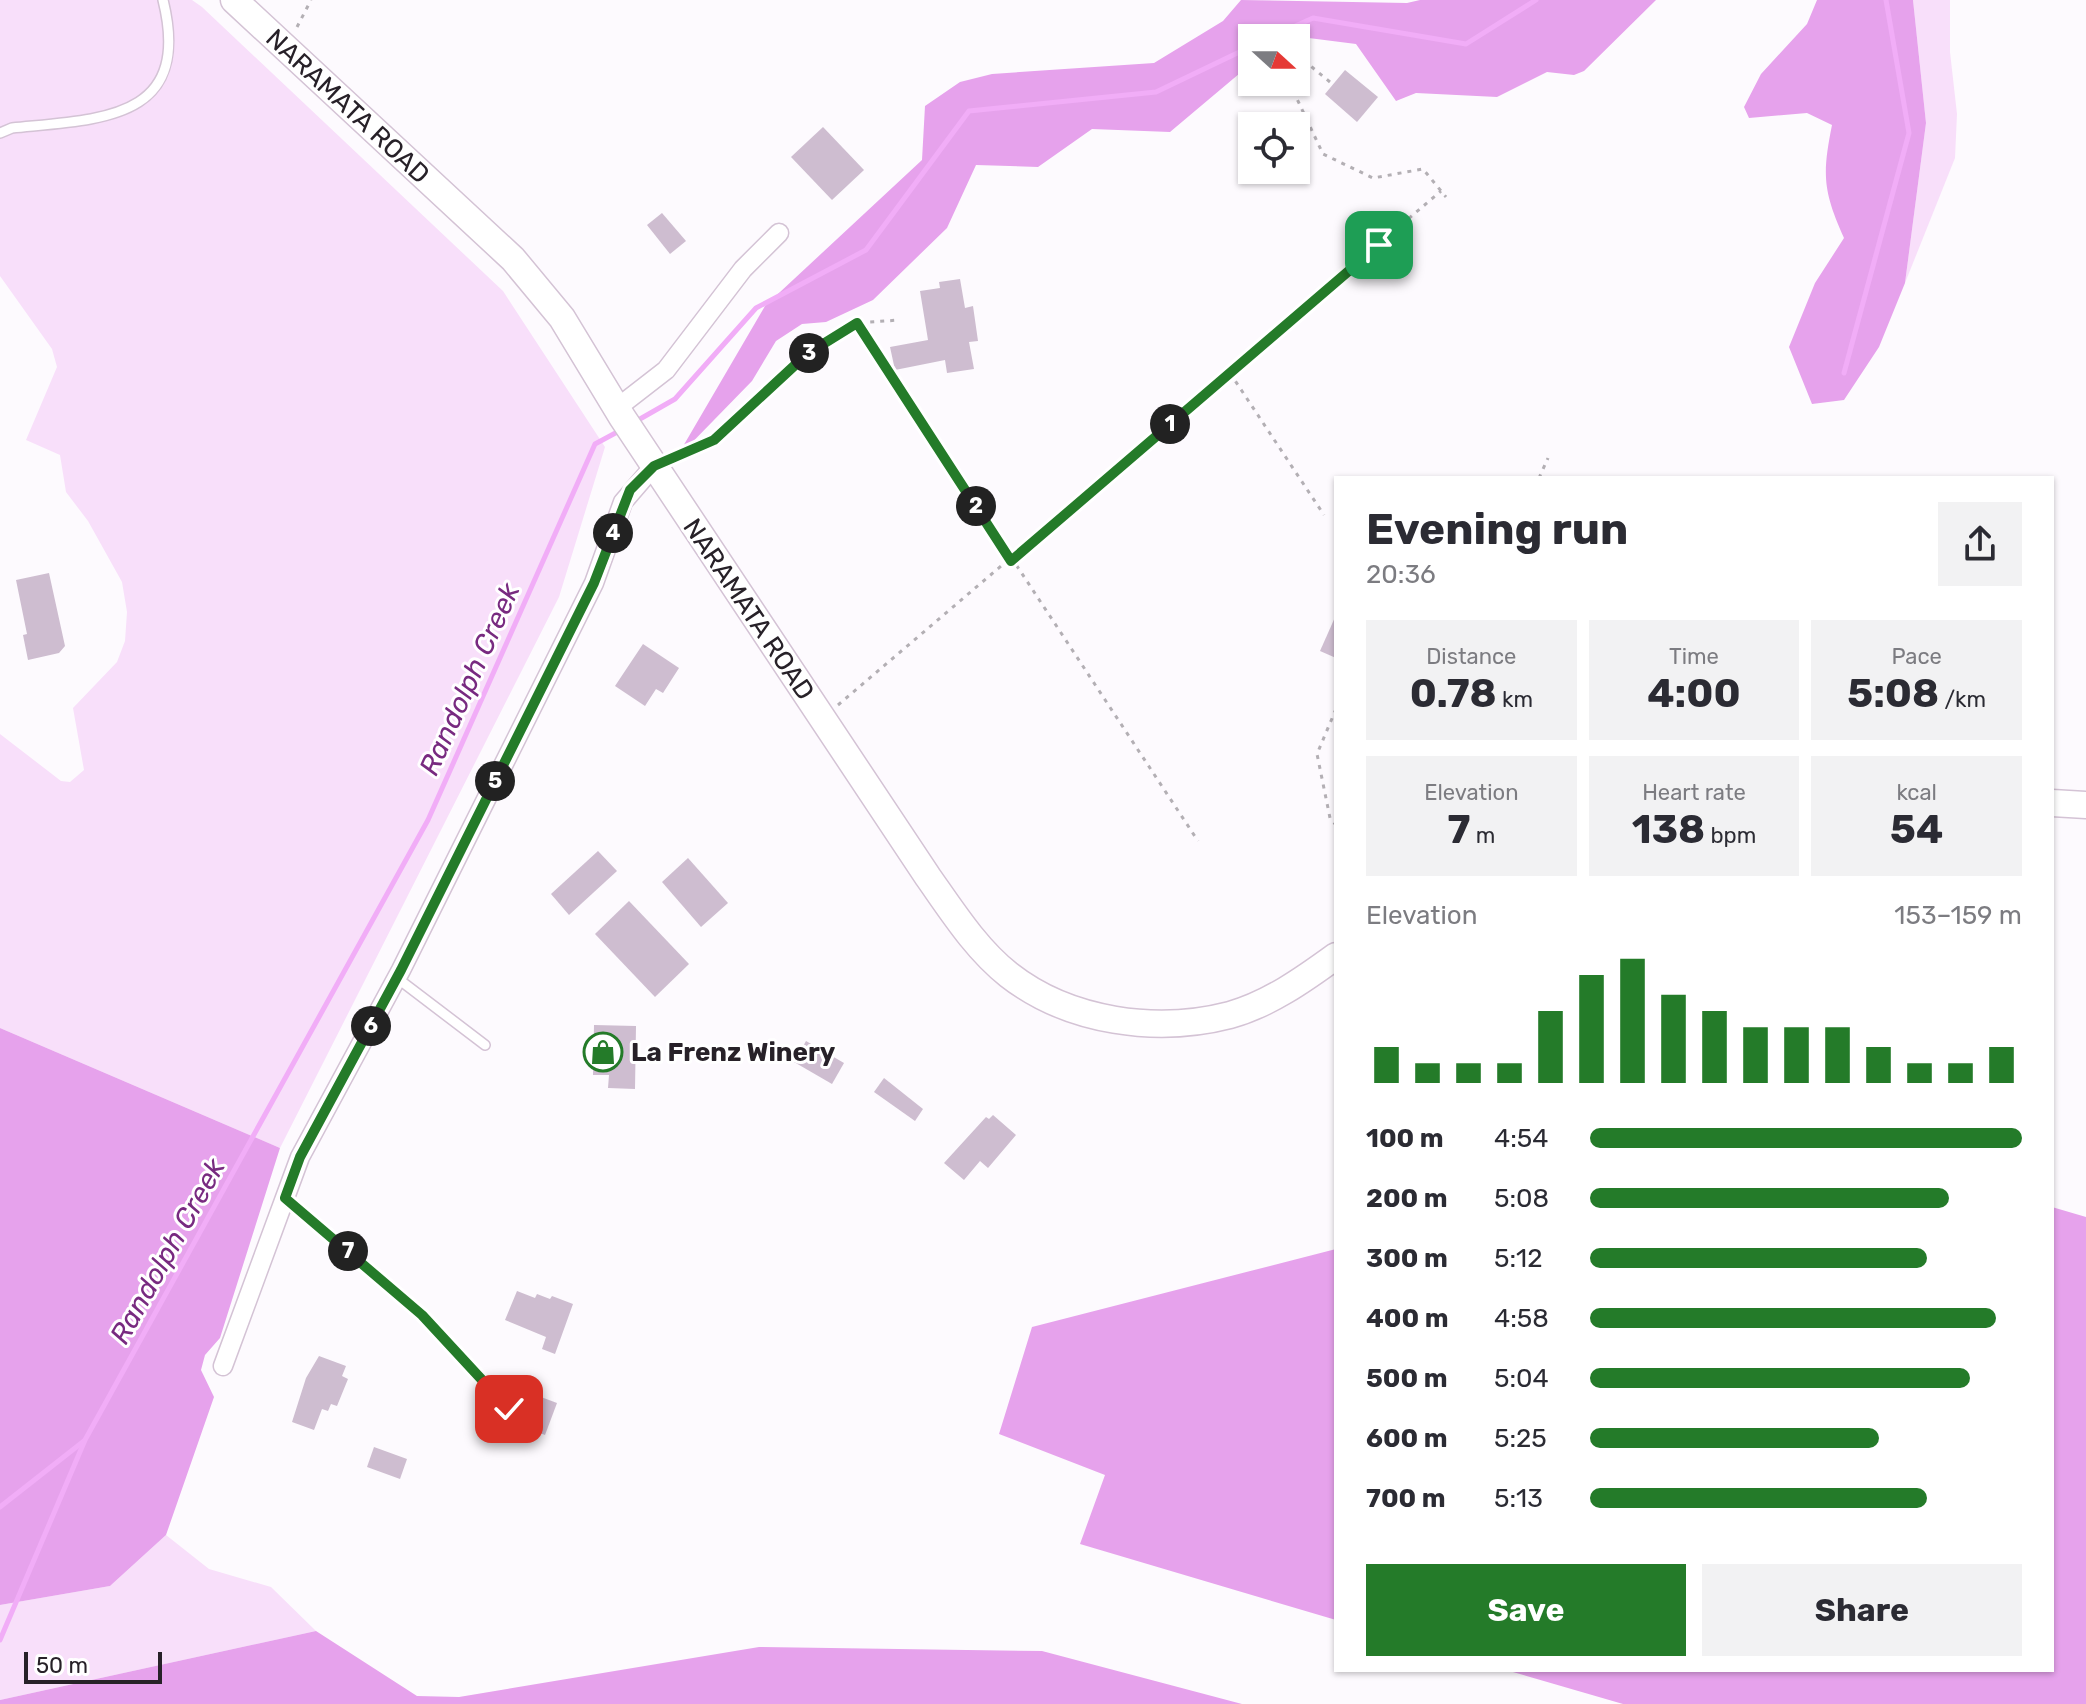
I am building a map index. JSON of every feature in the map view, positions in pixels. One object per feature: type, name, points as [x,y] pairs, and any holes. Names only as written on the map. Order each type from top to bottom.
[{"type":"main road","name":"NARAMATA ROAD","points":[[234,0],[530,277],[562,318],[654,466],[964,928],[1010,976],[1067,1007],[1138,1023],[1192,1021],[1231,1014],[1268,1000],[1334,957]]},
{"type":"main road","points":[[2054,803],[2086,805]]},
{"type":"street","points":[[617,408],[666,370],[743,269],[779,233]]},
{"type":"street","points":[[223,1366],[300,1157],[397,978],[594,583],[623,502],[654,466]]},
{"type":"lane","points":[[0,133],[12,128],[125,112],[146,98],[167,66],[170,26],[163,0]]},
{"type":"lane","points":[[397,978],[485,1045]]},
{"type":"lane","points":[[285,1198],[422,1315],[509,1409]]},
{"type":"path","points":[[286,48],[311,0]]},
{"type":"path","points":[[1310,66],[1330,82]]},
{"type":"path","points":[[1296,96],[1323,154],[1373,178],[1423,169],[1446,197]]},
{"type":"path","points":[[822,718],[1011,561],[1441,191]]},
{"type":"path","points":[[654,466],[714,440],[807,354],[857,323],[899,320]]},
{"type":"path","points":[[857,323],[1198,841]]},
{"type":"path","points":[[1230,373],[1324,515]]},
{"type":"path","points":[[1540,476],[1548,458]]},
{"type":"path","points":[[1334,714],[1317,754],[1330,818],[1334,823]]},
{"type":"shaded area","points":[[0,0],[192,0],[202,7],[503,291],[605,447],[559,597],[280,1148],[0,1028],[0,734],[61,781],[70,782],[84,770],[73,708],[117,662],[125,641],[127,612],[122,582],[88,521],[66,492],[60,455],[26,440],[57,367],[52,349],[0,276]]},
{"type":"shaded area","points":[[1241,0],[1407,3],[1420,0],[1656,0],[1584,71],[1574,75],[1547,72],[1497,97],[1416,93],[1396,101],[1356,44],[1310,38],[1310,24],[1238,24],[1238,75],[1170,132],[1092,129],[1038,167],[976,165],[947,228],[873,300],[826,322],[802,324],[776,341],[752,381],[675,460],[765,306],[922,160],[925,106],[960,82],[992,74],[1154,63],[1223,21]]},
{"type":"shaded area","points":[[1817,0],[1913,0],[1926,123],[1905,283],[1879,347],[1844,400],[1812,404],[1789,347],[1815,283],[1844,238],[1826,183],[1832,125],[1807,113],[1749,118],[1744,107],[1761,74],[1807,24]]},
{"type":"shaded area","points":[[1913,0],[1950,0],[1950,52],[1957,114],[1955,158],[1905,283],[1926,123]]},
{"type":"shaded area","points":[[0,1028],[280,1148],[220,1338],[205,1355],[201,1370],[214,1397],[166,1535],[110,1586],[0,1605]]},
{"type":"shaded area","points":[[2054,1208],[2086,1217],[2086,1704],[1623,1704],[1513,1672],[2054,1672]]},
{"type":"shaded area","points":[[1334,1250],[1334,1619],[1080,1544],[1105,1475],[999,1434],[1032,1327]]},
{"type":"shaded area","points":[[166,1535],[209,1569],[271,1587],[316,1631],[0,1700],[0,1605],[110,1586]]},
{"type":"shaded area","points":[[316,1631],[417,1696],[459,1697],[759,1647],[1042,1651],[1242,1704],[0,1704],[0,1700]]},
{"type":"building","points":[[1345,70],[1378,97],[1357,122],[1325,94]]},
{"type":"building","points":[[823,127],[864,170],[832,200],[791,157]]},
{"type":"building","points":[[662,213],[686,241],[670,254],[647,225]]},
{"type":"building","points":[[960,279],[965,308],[973,306],[978,341],[969,342],[974,369],[947,373],[945,360],[895,370],[890,347],[928,340],[920,291],[940,288],[939,282]]},
{"type":"building","points":[[49,573],[65,646],[59,653],[28,660],[23,635],[27,634],[16,580]]},
{"type":"building","points":[[1334,620],[1334,657],[1320,651]]},
{"type":"building","points":[[643,644],[679,668],[663,693],[656,689],[645,706],[615,686]]},
{"type":"building","points":[[598,851],[617,871],[569,915],[551,894]]},
{"type":"building","points":[[688,858],[728,903],[701,927],[662,882]]},
{"type":"building","points":[[629,901],[689,964],[655,997],[595,934]]},
{"type":"building","points":[[594,1025],[636,1026],[635,1089],[608,1088],[609,1075],[593,1075]]},
{"type":"building","points":[[806,1041],[844,1063],[832,1084],[794,1062]]},
{"type":"building","points":[[884,1078],[923,1109],[915,1121],[874,1092]]},
{"type":"building","points":[[993,1115],[1016,1135],[988,1168],[980,1161],[964,1180],[944,1163],[986,1117],[989,1119]]},
{"type":"building","points":[[517,1291],[535,1298],[537,1294],[550,1299],[552,1296],[573,1304],[555,1354],[542,1349],[546,1337],[505,1320]]},
{"type":"building","points":[[319,1356],[346,1366],[342,1376],[348,1379],[337,1406],[331,1404],[328,1411],[322,1409],[314,1430],[292,1422],[306,1378]]},
{"type":"building","points":[[533,1394],[557,1403],[545,1435],[522,1426]]},
{"type":"building","points":[[374,1447],[407,1459],[400,1479],[367,1467]]},
{"type":"waterway","name":"Randolph Creek","points":[[1300,24],[1313,18],[1466,44],[1536,0]]},
{"type":"waterway","points":[[1844,373],[1909,133],[1886,0]]},
{"type":"waterway","name":"Randolph Creek","points":[[633,423],[675,399],[756,308],[866,250],[969,111],[1156,92],[1238,53]]},
{"type":"waterway","name":"Randolph Creek","points":[[0,1640],[85,1440],[428,820],[595,444],[621,430]]},
{"type":"waterway","points":[[0,1507],[84,1441]]},
{"type":"place","name":"La Frenz Winery","points":[[603,1052]]},
{"type":"route","points":[[509,1409],[422,1315],[285,1198],[300,1157],[401,970],[594,583],[630,490],[654,466],[714,440],[807,354],[857,323],[1011,561],[1379,245]]}]
